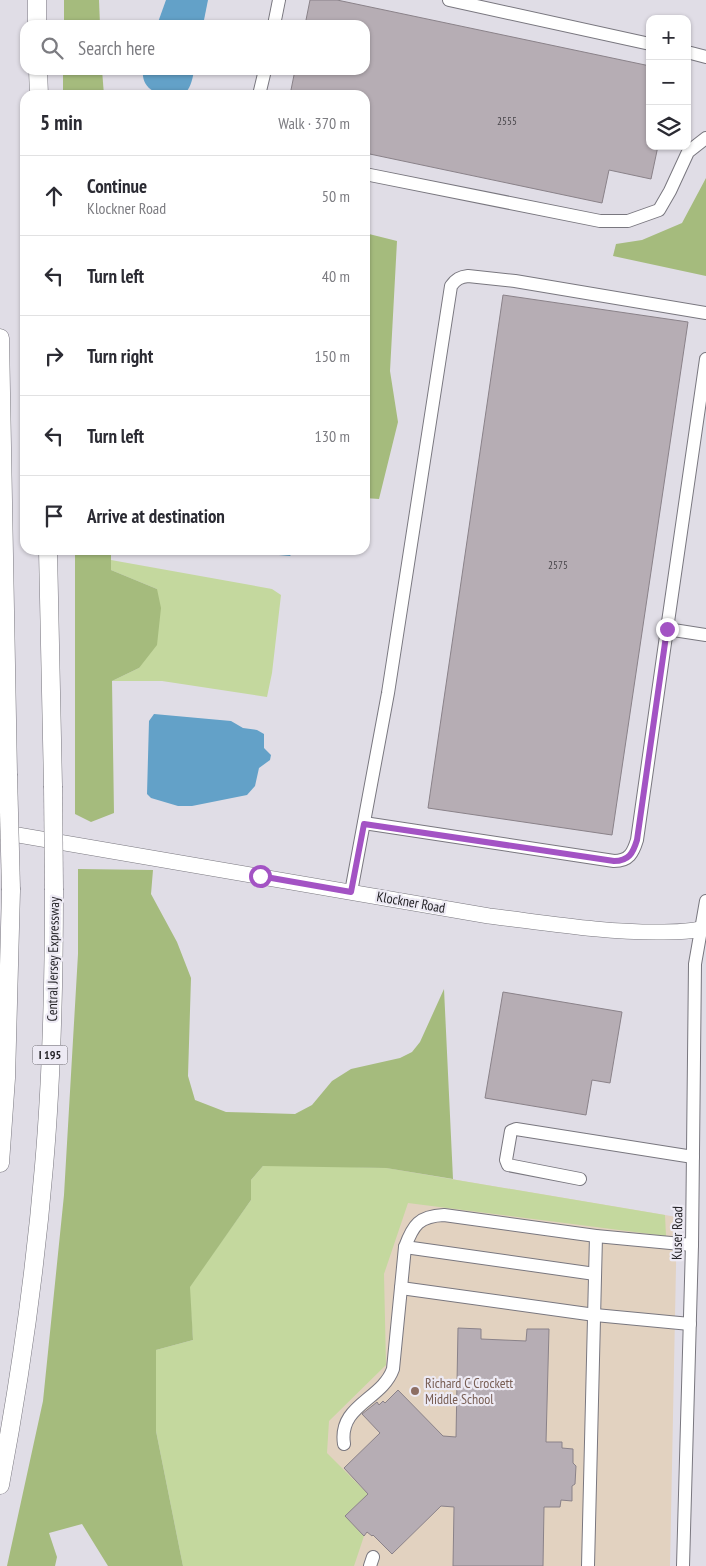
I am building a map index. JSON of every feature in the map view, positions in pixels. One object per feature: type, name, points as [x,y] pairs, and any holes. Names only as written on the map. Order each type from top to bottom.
[{"type":"highway","points":[[37,0],[37,20]]},
{"type":"highway","points":[[38,75],[39,90]]},
{"type":"highway","points":[[0,338],[10,890],[6,1059],[0,1162]]},
{"type":"highway","name":"Central Jersey Expressway","points":[[0,1485],[33,1276],[49,1080],[54,890],[48,555]]},
{"type":"main road","name":"Klockner Road","points":[[0,832],[489,916],[644,932],[704,928]]},
{"type":"street","points":[[275,20],[279,0]]},
{"type":"street","points":[[449,0],[646,43]]},
{"type":"street","points":[[691,53],[706,57]]},
{"type":"street","points":[[260,90],[263,75]]},
{"type":"street","points":[[370,175],[600,221],[628,221],[658,210],[670,191],[688,152],[706,138]]},
{"type":"street","points":[[351,892],[388,693],[451,286],[461,277],[468,276],[706,313]]},
{"type":"street","points":[[364,824],[614,861],[622,861],[629,858],[634,851],[637,840],[706,359]]},
{"type":"street","points":[[667,629],[706,635]]},
{"type":"street","name":"Kuser Road","points":[[683,1566],[692,1245],[695,964],[704,928],[706,901]]},
{"type":"street","points":[[580,1179],[508,1165],[506,1160],[511,1131],[516,1129],[693,1157]]},
{"type":"street","points":[[344,1444],[342,1432],[348,1418],[355,1409],[390,1378],[393,1369],[405,1247],[411,1231],[421,1220],[432,1216],[444,1215],[596,1236],[692,1245]]},
{"type":"street","points":[[588,1566],[596,1236]]},
{"type":"street","points":[[405,1247],[595,1274]]},
{"type":"street","points":[[401,1288],[595,1315],[690,1324]]},
{"type":"shaded area","name":"Richard C Crockett Middle School","points":[[386,1168],[677,1217],[670,1566],[183,1566]]},
{"type":"green space","points":[[64,0],[99,0],[100,20],[64,20]]},
{"type":"green space","points":[[63,75],[102,75],[104,90],[63,90]]},
{"type":"green space","points":[[706,178],[706,276],[613,256],[616,244],[642,240],[682,223]]},
{"type":"green space","points":[[370,234],[397,241],[390,371],[398,422],[379,499],[370,498]]},
{"type":"green space","points":[[75,555],[111,555],[111,570],[157,589],[161,608],[157,645],[139,668],[112,681],[114,813],[91,822],[75,814]]},
{"type":"green space","points":[[111,560],[272,589],[281,595],[272,673],[267,697],[162,681],[112,681],[139,668],[157,589],[111,570]]},
{"type":"green space","points":[[78,869],[153,870],[151,894],[177,942],[191,978],[188,1076],[195,1100],[226,1112],[295,1114],[312,1105],[332,1081],[351,1069],[400,1058],[412,1052],[420,1042],[444,989],[453,1179],[386,1168],[263,1166],[251,1180],[251,1200],[190,1287],[193,1340],[156,1350],[156,1431],[183,1566],[108,1566],[82,1524],[49,1533],[57,1557],[55,1566],[7,1566],[43,1401],[64,1195],[78,954]]},
{"type":"green space","points":[[263,1166],[386,1168],[665,1215],[666,1236],[408,1203],[384,1274],[386,1365],[329,1421],[327,1453],[368,1494],[345,1516],[364,1536],[354,1566],[183,1566],[156,1431],[156,1350],[193,1340],[189,1287],[251,1200],[251,1180]]},
{"type":"water","points":[[166,0],[208,0],[204,20],[159,20]]},
{"type":"water","points":[[193,75],[188,90],[152,90],[144,82],[143,76]]},
{"type":"water","points":[[154,714],[231,721],[243,728],[257,730],[264,734],[264,748],[271,755],[270,760],[259,768],[255,786],[247,795],[192,806],[178,806],[151,798],[147,794],[149,721]]},
{"type":"building","points":[[310,0],[337,0],[646,65],[646,150],[657,150],[651,179],[609,170],[602,203],[370,154],[370,90],[291,90],[294,75],[370,75],[370,20],[306,20]]},
{"type":"building","points":[[503,295],[688,322],[612,835],[428,808]]},
{"type":"building","points":[[503,992],[622,1012],[610,1083],[592,1080],[586,1115],[485,1098]]},
{"type":"building","points":[[458,1328],[481,1329],[481,1339],[526,1341],[527,1329],[549,1329],[546,1442],[562,1442],[562,1448],[573,1449],[573,1463],[576,1466],[575,1484],[572,1486],[572,1501],[561,1500],[560,1507],[544,1507],[543,1566],[453,1566],[454,1507],[441,1506],[392,1554],[373,1535],[367,1532],[364,1536],[345,1516],[368,1494],[344,1468],[380,1433],[362,1414],[377,1402],[379,1405],[383,1401],[385,1403],[398,1390],[443,1436],[456,1437]]},
{"type":"place","name":"Richard C Crockett Middle School","points":[[415,1391]]},
{"type":"route","points":[[260,876],[351,892],[364,824],[614,861],[622,861],[629,858],[634,851],[637,840],[667,629]]}]
